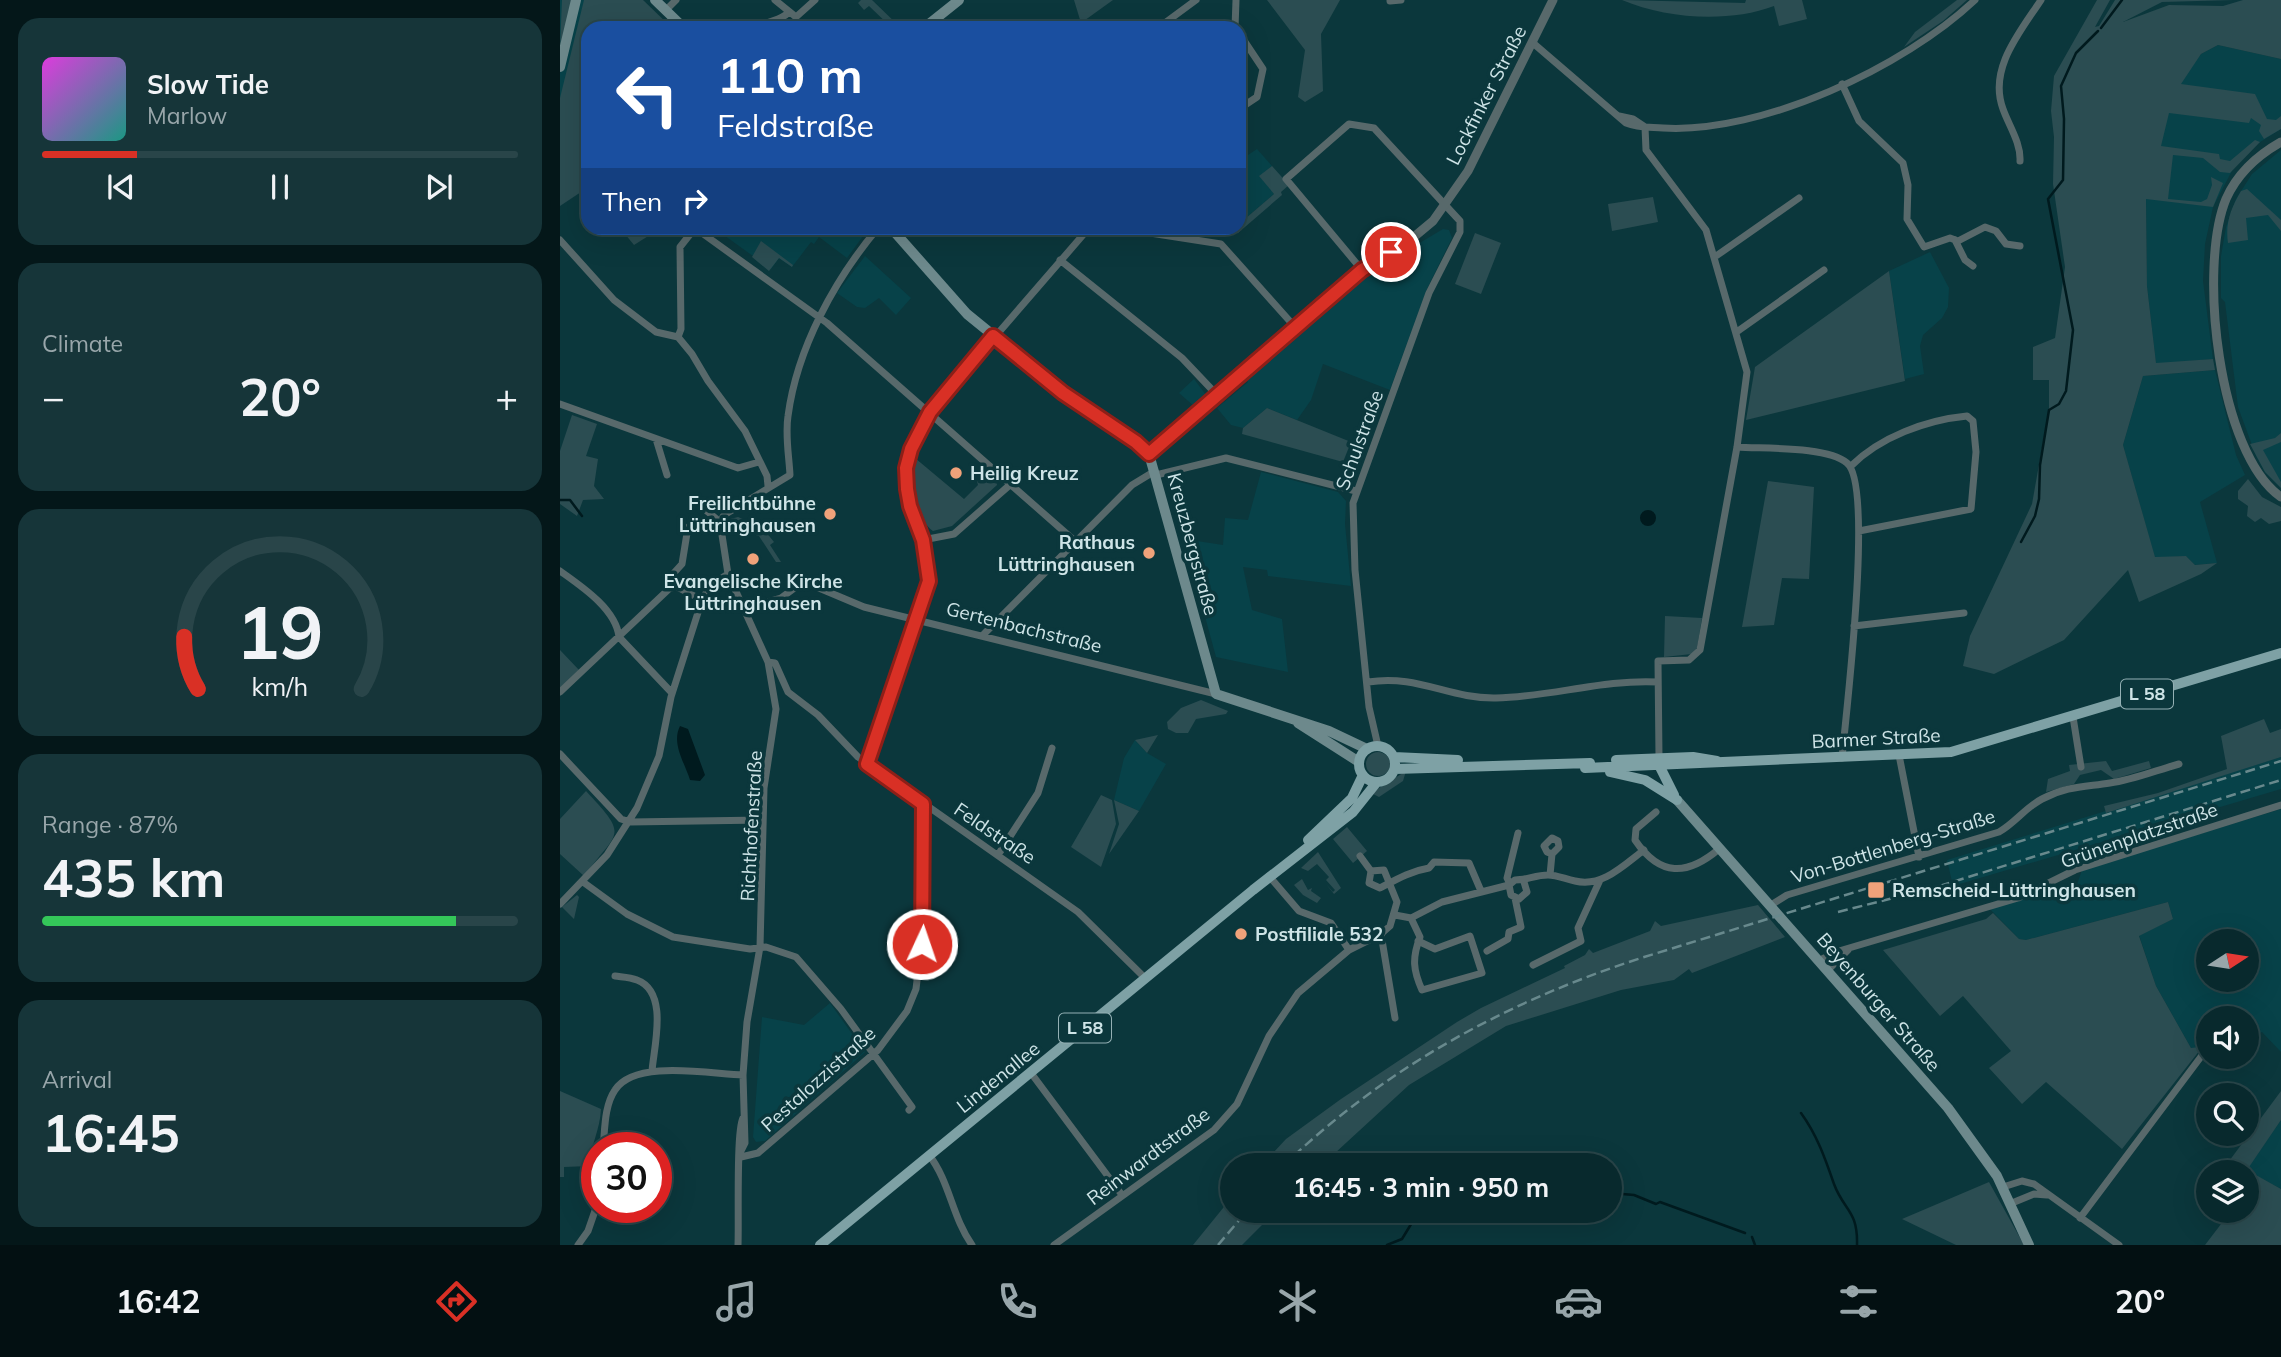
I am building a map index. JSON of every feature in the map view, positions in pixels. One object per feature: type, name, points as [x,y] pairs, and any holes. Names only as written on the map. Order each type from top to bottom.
[{"type":"main road","points":[[560,67],[576,0]]},
{"type":"main road","points":[[655,0],[677,21]]},
{"type":"main road","points":[[933,21],[959,0]]},
{"type":"main road","name":"Kreuzbergstraße","points":[[897,235],[967,314],[1063,393],[1136,442],[1149,454],[1216,694]]},
{"type":"main road","name":"Barmer Straße","points":[[1395,769],[1516,764],[1582,767],[1708,757],[1717,761],[1951,752],[2281,653]]},
{"type":"main road","name":"Gertenbachstraße","points":[[1216,694],[1373,747]]},
{"type":"main road","name":"Gertenbachstraße","points":[[1298,723],[1308,732],[1349,752],[1359,762]]},
{"type":"main road","points":[[1373,747],[1385,747],[1394,757],[1395,769],[1390,778],[1377,782],[1363,775],[1359,762],[1373,747]]},
{"type":"main road","name":"Barmer Straße","points":[[1394,757],[1498,760],[1516,764]]},
{"type":"main road","points":[[1659,761],[1656,776],[1662,789]]},
{"type":"main road","points":[[1659,761],[1677,800]]},
{"type":"main road","points":[[1582,767],[1591,772],[1635,776],[1662,789],[1677,800]]},
{"type":"main road","name":"Lindenallee","points":[[1295,856],[1352,798],[1363,775]]},
{"type":"main road","name":"Lindenallee","points":[[820,1245],[1269,876],[1353,812],[1377,782]]},
{"type":"main road","name":"Beyenburger Straße","points":[[1677,800],[1948,1108],[2003,1187],[2029,1245]]},
{"type":"street","points":[[666,10],[676,0]]},
{"type":"street","points":[[775,0],[793,17],[799,16],[815,0]]},
{"type":"street","points":[[1168,21],[1196,0]]},
{"type":"street","points":[[1235,21],[1236,0]]},
{"type":"street","points":[[1390,1],[1401,0]]},
{"type":"street","name":"Lockfinker Straße","points":[[1149,454],[1362,270],[1421,232],[1447,204],[1468,171],[1553,0]]},
{"type":"street","points":[[1533,43],[1619,116],[1633,118],[1645,127],[1690,129],[1729,124],[1792,105],[1842,84],[1919,44],[1975,0]]},
{"type":"street","points":[[2021,161],[2021,151],[2001,106],[1999,76],[2007,55],[2041,0]]},
{"type":"street","points":[[768,21],[781,19],[788,13]]},
{"type":"street","points":[[1246,44],[1263,69],[1257,97],[1246,104]]},
{"type":"street","points":[[1842,84],[1859,121],[1903,163],[1908,185],[1907,219],[1911,229],[1919,234],[1928,248],[1984,227],[1996,231],[2006,244],[2020,246]]},
{"type":"street","points":[[1362,270],[1286,179],[1349,124],[1356,122],[1374,128],[1431,192],[1447,204]]},
{"type":"street","points":[[1645,127],[1646,150],[1703,224],[1716,256],[1747,372],[1737,447],[1700,650],[1689,660],[1658,661],[1659,761]]},
{"type":"street","points":[[2281,142],[2248,167],[2227,198],[2219,221],[2213,275],[2216,329],[2234,419],[2256,472],[2281,497]]},
{"type":"street","points":[[1716,256],[1799,198]]},
{"type":"street","name":"Schulstraße","points":[[1373,747],[1352,541],[1356,491],[1429,293],[1460,232],[1458,215],[1447,204]]},
{"type":"street","points":[[678,337],[681,329],[680,247],[689,235]]},
{"type":"street","points":[[704,235],[817,318],[930,412],[1076,542]]},
{"type":"street","points":[[720,522],[724,515],[790,475],[787,419],[817,318],[845,270],[872,235]]},
{"type":"street","points":[[867,764],[929,581],[923,540],[910,506],[906,468],[911,449],[930,412],[1083,235]]},
{"type":"street","points":[[1163,235],[1221,244],[1295,327]]},
{"type":"street","points":[[560,240],[622,307],[656,332],[678,337],[746,431],[767,476],[768,486]]},
{"type":"street","points":[[1955,240],[1965,260],[1973,266]]},
{"type":"street","points":[[1060,260],[1182,358],[1218,396]]},
{"type":"street","points":[[1738,331],[1824,270]]},
{"type":"street","points":[[560,404],[738,468],[759,462]]},
{"type":"street","points":[[1850,466],[1871,450],[1920,426],[1945,418],[1967,416],[1975,428],[1974,501],[1971,509],[1859,531]]},
{"type":"street","points":[[656,439],[667,475]]},
{"type":"street","points":[[1737,447],[1835,456],[1850,466],[1858,484],[1859,531],[1854,626],[1842,758]]},
{"type":"street","points":[[983,635],[1132,485],[1156,473],[1226,458],[1356,491]]},
{"type":"street","points":[[923,540],[954,534],[1012,483]]},
{"type":"street","points":[[695,502],[720,522]]},
{"type":"street","points":[[560,692],[622,640],[670,588],[672,575],[682,564],[688,527],[720,522]]},
{"type":"street","name":"Richthofenstraße","points":[[720,522],[728,574],[768,662],[776,709],[766,766],[760,947],[747,1022],[743,1075],[744,1118],[739,1126],[741,1154],[738,1245]]},
{"type":"street","points":[[560,571],[594,596],[618,629],[622,640],[672,693]]},
{"type":"street","points":[[560,904],[583,882],[630,822],[659,755],[672,693],[702,600],[710,586],[728,574]]},
{"type":"street","name":"Gertenbachstraße","points":[[745,608],[781,598],[800,584],[807,583],[864,607],[1216,694]]},
{"type":"street","points":[[670,588],[677,587],[702,600]]},
{"type":"street","points":[[1854,626],[1964,613]]},
{"type":"street","name":"Feldstraße","points":[[768,662],[775,663],[788,692],[818,715],[867,764],[1084,917],[1145,978]]},
{"type":"street","points":[[1368,682],[1402,678],[1468,695],[1498,698],[1658,682]]},
{"type":"street","points":[[2073,717],[2081,766]]},
{"type":"street","points":[[998,855],[1038,793],[1052,748]]},
{"type":"street","points":[[560,754],[621,819],[630,822],[763,820]]},
{"type":"street","points":[[1899,755],[1919,857]]},
{"type":"street","name":"Von-Bottlenberg-Straße","points":[[1771,905],[1788,895],[1999,832],[2043,798],[2086,783],[2111,783],[2179,764]]},
{"type":"street","name":"Pestalozzistraße","points":[[741,1154],[758,1153],[859,1066],[898,1025],[916,989],[923,930],[923,804]]},
{"type":"street","name":"Grünenplatzstraße","points":[[1820,960],[2018,898],[2045,888],[2075,870],[2281,805]]},
{"type":"street","points":[[1656,812],[1636,829],[1635,840],[1662,866],[1681,869],[1702,864],[1719,849]]},
{"type":"street","points":[[1487,951],[1502,945],[1508,939],[1508,932],[1521,927],[1515,898],[1509,893],[1507,878],[1518,833]]},
{"type":"street","points":[[1371,871],[1384,870],[1397,902],[1395,915],[1411,918],[1438,903],[1510,885],[1515,880],[1524,881],[1550,875],[1584,882],[1600,880],[1614,873],[1644,850]]},
{"type":"street","points":[[1550,875],[1552,854]]},
{"type":"street","points":[[1360,856],[1371,871]]},
{"type":"street","points":[[1371,871],[1368,879],[1372,886],[1380,888],[1411,871],[1429,868],[1434,862],[1469,863],[1481,891]]},
{"type":"street","points":[[1269,876],[1299,911],[1331,923],[1349,950]]},
{"type":"street","points":[[1532,965],[1581,941],[1578,928],[1600,880]]},
{"type":"street","points":[[1515,898],[1527,894],[1524,881]]},
{"type":"street","points":[[583,882],[633,917],[673,937],[750,949],[760,947],[782,950],[796,957],[873,1053],[912,1107],[909,1110]]},
{"type":"street","name":"Reinwardtstraße","points":[[1054,1245],[1214,1130],[1246,1089],[1283,1011],[1318,974],[1349,950],[1381,934],[1390,926],[1395,915]]},
{"type":"street","points":[[1411,918],[1420,937],[1418,941],[1413,964],[1422,990],[1482,973],[1470,936],[1435,949],[1418,941]]},
{"type":"street","points":[[1381,934],[1395,1018]]},
{"type":"street","name":"Grünenplatzstraße","points":[[1828,970],[1849,950]]},
{"type":"street","points":[[615,976],[637,980],[654,998],[657,1011],[652,1071]]},
{"type":"street","points":[[2080,1218],[2196,1063]]},
{"type":"street","points":[[605,1132],[607,1110],[616,1088],[629,1076],[652,1071],[743,1075]]},
{"type":"street","points":[[1031,1073],[1122,1195]]},
{"type":"street","points":[[929,1155],[941,1172],[956,1220],[972,1245]]},
{"type":"street","points":[[2003,1187],[2028,1182],[2119,1245]]},
{"type":"street","points":[[2012,1203],[2034,1194],[2052,1197]]},
{"type":"street","points":[[578,1245],[591,1223]]},
{"type":"shaded area","points":[[560,0],[587,0],[581,21],[560,105]]},
{"type":"shaded area","points":[[562,0],[572,0],[560,48]]},
{"type":"shaded area","points":[[584,0],[643,0],[665,21],[581,21],[581,192],[560,206],[560,98]]},
{"type":"shaded area","points":[[861,0],[872,0],[894,21],[885,21],[869,6],[864,10],[858,3]]},
{"type":"shaded area","points":[[1074,0],[1113,0],[1084,21],[1080,21]]},
{"type":"shaded area","points":[[1267,0],[1340,0],[1321,34],[1323,91],[1305,102],[1298,97],[1305,50]]},
{"type":"shaded area","points":[[1622,0],[1745,3],[1746,0],[1802,0],[1807,19],[1779,26],[1774,6],[1718,17],[1678,15]]},
{"type":"shaded area","points":[[1957,0],[1967,0],[1943,21],[1904,47],[1915,32]]},
{"type":"shaded area","points":[[2097,0],[2110,0],[2095,27],[2099,26],[2115,0],[2234,0],[2162,2],[2123,22],[2169,5],[2223,6],[2243,0],[2281,0],[2281,59],[2218,45],[2201,54],[2181,84],[2255,94],[2267,119],[2276,120],[2281,116],[2281,129],[2264,139],[2259,131],[2261,125],[2251,118],[2249,123],[2169,113],[2161,146],[2219,154],[2220,159],[2230,161],[2255,140],[2260,142],[2230,173],[2220,172],[2203,158],[2173,155],[2168,199],[2201,202],[2207,199],[2212,185],[2211,177],[2223,183],[2213,207],[2146,199],[2147,286],[2156,363],[2213,359],[2215,370],[2143,376],[2123,445],[2155,557],[2186,556],[2195,565],[2217,563],[2201,574],[2139,602],[2128,570],[2064,640],[1994,674],[1963,666],[1970,636],[2032,504],[2049,408],[2049,380],[2033,380],[2033,347],[2055,338],[2065,267],[2053,184],[2054,137],[2051,111],[2054,76]]},
{"type":"shaded area","points":[[2218,45],[2281,59],[2281,129],[2257,144],[2235,165],[2213,207],[2205,244],[2203,281],[2213,359],[2156,364],[2147,286],[2146,199],[2174,91],[2201,54]]},
{"type":"shaded area","points":[[1257,149],[1272,166],[1260,176],[1274,194],[1246,218],[1246,156]]},
{"type":"shaded area","points":[[2281,150],[2281,488],[2265,472],[2256,456],[2238,407],[2225,302],[2221,298],[2221,256],[2226,227],[2236,199],[2252,174]]},
{"type":"shaded area","points":[[1272,166],[1289,185],[1281,192],[1282,195],[1246,226],[1246,218],[1274,194],[1259,176]]},
{"type":"shaded area","points":[[2247,189],[2281,220],[2281,231],[2268,215],[2246,218],[2248,240],[2228,243],[2227,229],[2232,210],[2241,191]]},
{"type":"shaded area","points":[[1653,197],[1658,222],[1612,231],[1608,204]]},
{"type":"shaded area","points":[[1443,229],[1449,230],[1452,238],[1427,289],[1390,390],[1323,364],[1311,400],[1297,420],[1267,408],[1243,428],[1231,425],[1217,408],[1248,382],[1245,378],[1361,278]]},
{"type":"shaded area","points":[[1475,233],[1501,243],[1481,294],[1455,284]]},
{"type":"shaded area","points":[[626,235],[650,235],[634,245]]},
{"type":"shaded area","points":[[724,235],[864,235],[847,258],[819,237],[814,244],[811,242],[792,267],[779,258],[771,269]]},
{"type":"shaded area","points":[[761,241],[793,265],[792,267],[779,258],[769,271],[752,257]]},
{"type":"shaded area","points":[[1930,252],[1949,288],[1948,307],[1942,318],[1923,335],[1920,346],[1924,374],[1905,379],[1889,271]]},
{"type":"shaded area","points":[[865,256],[911,298],[896,315],[879,298],[865,308],[857,307],[837,293]]},
{"type":"shaded area","points":[[1889,271],[1905,381],[1746,420],[1755,367]]},
{"type":"shaded area","points":[[2215,370],[2236,455],[2245,475],[2200,502],[2217,563],[2195,565],[2186,556],[2155,558],[2123,445],[2143,376]]},
{"type":"shaded area","points":[[1194,379],[1206,395],[1195,407],[1179,393]]},
{"type":"shaded area","points":[[1267,408],[1351,442],[1343,462],[1242,434],[1243,428]]},
{"type":"shaded area","points":[[572,415],[597,424],[586,456],[598,459],[594,486],[604,499],[583,500],[577,516],[560,504],[560,451]]},
{"type":"shaded area","points":[[2281,433],[2281,442],[2263,450],[2281,482],[2281,488],[2265,472],[2250,444],[2275,438]]},
{"type":"shaded area","points":[[915,458],[964,499],[978,485],[974,470],[979,465],[996,479],[997,485],[952,526],[933,531],[926,525],[917,508],[913,487]]},
{"type":"shaded area","points":[[1261,472],[1338,492],[1346,501],[1345,524],[1351,586],[1268,576],[1267,570],[1243,567],[1252,610],[1282,619],[1288,672],[1216,657],[1184,539],[1223,545],[1225,518],[1248,520]]},
{"type":"shaded area","points":[[2248,479],[2262,497],[2281,507],[2281,521],[2269,524],[2261,518],[2255,522],[2247,516],[2248,506],[2238,499],[2238,491]]},
{"type":"shaded area","points":[[1768,481],[1814,487],[1809,579],[1782,578],[1774,625],[1742,627]]},
{"type":"shaded area","points":[[1645,510],[1651,510],[1656,518],[1654,524],[1645,526],[1640,521],[1640,515]]},
{"type":"shaded area","points":[[738,517],[762,527],[774,542],[770,545],[781,562],[776,562],[759,536],[736,529],[730,519]]},
{"type":"shaded area","points":[[1665,616],[1702,618],[1697,648],[1692,654],[1664,657]]},
{"type":"shaded area","points":[[560,650],[579,670],[560,688]]},
{"type":"shaded area","points":[[1201,700],[1228,711],[1226,714],[1196,719],[1188,733],[1176,733],[1168,729],[1167,722],[1181,708]]},
{"type":"shaded area","points":[[2264,719],[2270,733],[2281,729],[2281,757],[2106,813],[2104,806],[2158,793],[2227,769],[2221,736]]},
{"type":"shaded area","points":[[680,726],[688,729],[705,775],[700,781],[690,780],[680,753],[677,740]]},
{"type":"shaded area","points":[[1158,735],[1147,753],[1135,740]]},
{"type":"shaded area","points":[[1135,740],[1147,753],[1166,764],[1139,811],[1114,800],[1124,758]]},
{"type":"shaded area","points":[[1373,752],[1383,752],[1390,759],[1390,769],[1383,776],[1373,776],[1366,769],[1366,759]]},
{"type":"shaded area","points":[[2281,757],[2281,789],[1953,886],[1947,860]]},
{"type":"shaded area","points":[[2106,761],[2112,771],[2149,761],[2151,768],[2114,779],[2101,770],[2080,775],[2074,784],[2046,792],[2048,779],[2070,771],[2069,765]]},
{"type":"shaded area","points":[[1406,771],[1403,781],[1379,797],[1371,793]]},
{"type":"shaded area","points":[[586,791],[609,818],[614,826],[614,834],[584,876],[560,854],[560,819]]},
{"type":"shaded area","points":[[1101,795],[1112,800],[1116,824],[1101,867],[1071,847]]},
{"type":"shaded area","points":[[1114,800],[1139,811],[1109,854],[1119,824]]},
{"type":"shaded area","points":[[2281,809],[2281,1052],[2262,1032],[2259,1033],[2259,1006],[2196,1006],[2196,1049],[2191,1048],[2156,986],[2139,935],[2173,919],[2168,902],[2026,940],[2019,939],[1989,908],[2055,888],[2064,891],[2076,887],[2082,870]]},
{"type":"shaded area","points":[[1347,827],[1367,851],[1353,863],[1333,839]]},
{"type":"shaded area","points":[[1318,852],[1341,888],[1334,894],[1326,884],[1333,892],[1335,890],[1326,880],[1329,877],[1317,864],[1308,871],[1301,868]]},
{"type":"shaded area","points":[[1302,879],[1308,890],[1312,888],[1311,891],[1321,898],[1317,903],[1303,895],[1294,885]]},
{"type":"shaded area","points":[[577,895],[579,897],[574,919],[562,907]]},
{"type":"shaded area","points":[[2168,902],[2173,919],[2139,936],[2156,986],[2191,1048],[2196,1047],[2196,1055],[2122,1149],[2046,1082],[2022,1104],[1989,1068],[2011,1051],[1963,996],[1940,1016],[1883,950],[1986,919],[1993,913],[2019,939],[2026,940]]},
{"type":"shaded area","points":[[1758,905],[1785,937],[1692,973],[1689,969],[1674,980],[1621,990],[1506,1026],[1409,1085],[1335,1153],[1273,1153],[1286,1139],[1341,1099],[1457,1022],[1565,968],[1564,966],[1585,955],[1589,949],[1593,953],[1650,931],[1655,921],[1661,926]]},
{"type":"shaded area","points":[[830,1003],[865,1052],[765,1141],[756,1142],[753,1137],[762,1017],[804,1025]]},
{"type":"shaded area","points":[[560,1091],[601,1109],[597,1132],[581,1132],[581,1166],[564,1167],[564,1177],[560,1177]]},
{"type":"shaded area","points":[[2281,1091],[2281,1120],[2254,1160],[2230,1160],[2240,1146],[2259,1146],[2259,1121]]},
{"type":"shaded area","points":[[2281,1120],[2281,1189],[2259,1177],[2259,1160],[2253,1160]]},
{"type":"shaded area","points":[[2259,1177],[2281,1189],[2281,1245],[2205,1245],[2222,1223],[2259,1223]]},
{"type":"shaded area","points":[[1989,1182],[2024,1245],[1956,1245],[1902,1219]]},
{"type":"shaded area","points":[[1220,1212],[1220,1223],[1264,1223],[1242,1245],[1193,1245]]},
{"type":"waterway","points":[[2101,28],[2122,0]]},
{"type":"waterway","points":[[2021,542],[2035,516],[2039,499],[2040,465],[2049,410],[2059,404],[2066,391],[2073,330],[2048,199],[2063,180],[2064,119],[2061,86],[2076,53],[2098,31]]},
{"type":"waterway","points":[[560,500],[570,500],[582,516]]},
{"type":"waterway","points":[[1801,1113],[1816,1138],[1838,1193],[1853,1217],[1857,1245]]},
{"type":"waterway","points":[[1622,1194],[1634,1195],[1656,1204],[1660,1202],[1745,1233]]},
{"type":"waterway","points":[[1387,1245],[1402,1239],[1412,1223]]},
{"type":"waterway","points":[[1752,1237],[1755,1245]]},
{"type":"railway","points":[[1297,1153],[1363,1098],[1406,1068],[1450,1041],[1543,995],[1641,958],[2281,761]]},
{"type":"railway","points":[[1838,912],[1933,888],[2281,780]]},
{"type":"railway","points":[[1218,1245],[1237,1223]]},
{"type":"place","name":"Heilig Kreuz","points":[[956,473]]},
{"type":"place","name":"Freilichtbühne Lüttringhausen","points":[[830,514]]},
{"type":"place","name":"Rathaus Lüttringhausen","points":[[1149,553]]},
{"type":"place","name":"Evangelische Kirche Lüttringhausen","points":[[753,559]]},
{"type":"place","name":"Remscheid-Lüttringhausen","points":[[1876,890]]},
{"type":"place","name":"Postfiliale 532","points":[[1241,934]]},
{"type":"route","points":[[922,944],[923,804],[867,764],[928,588],[930,571],[923,540],[910,506],[906,468],[911,449],[930,412],[993,336],[1063,393],[1136,442],[1149,454],[1362,270],[1391,252]]}]
